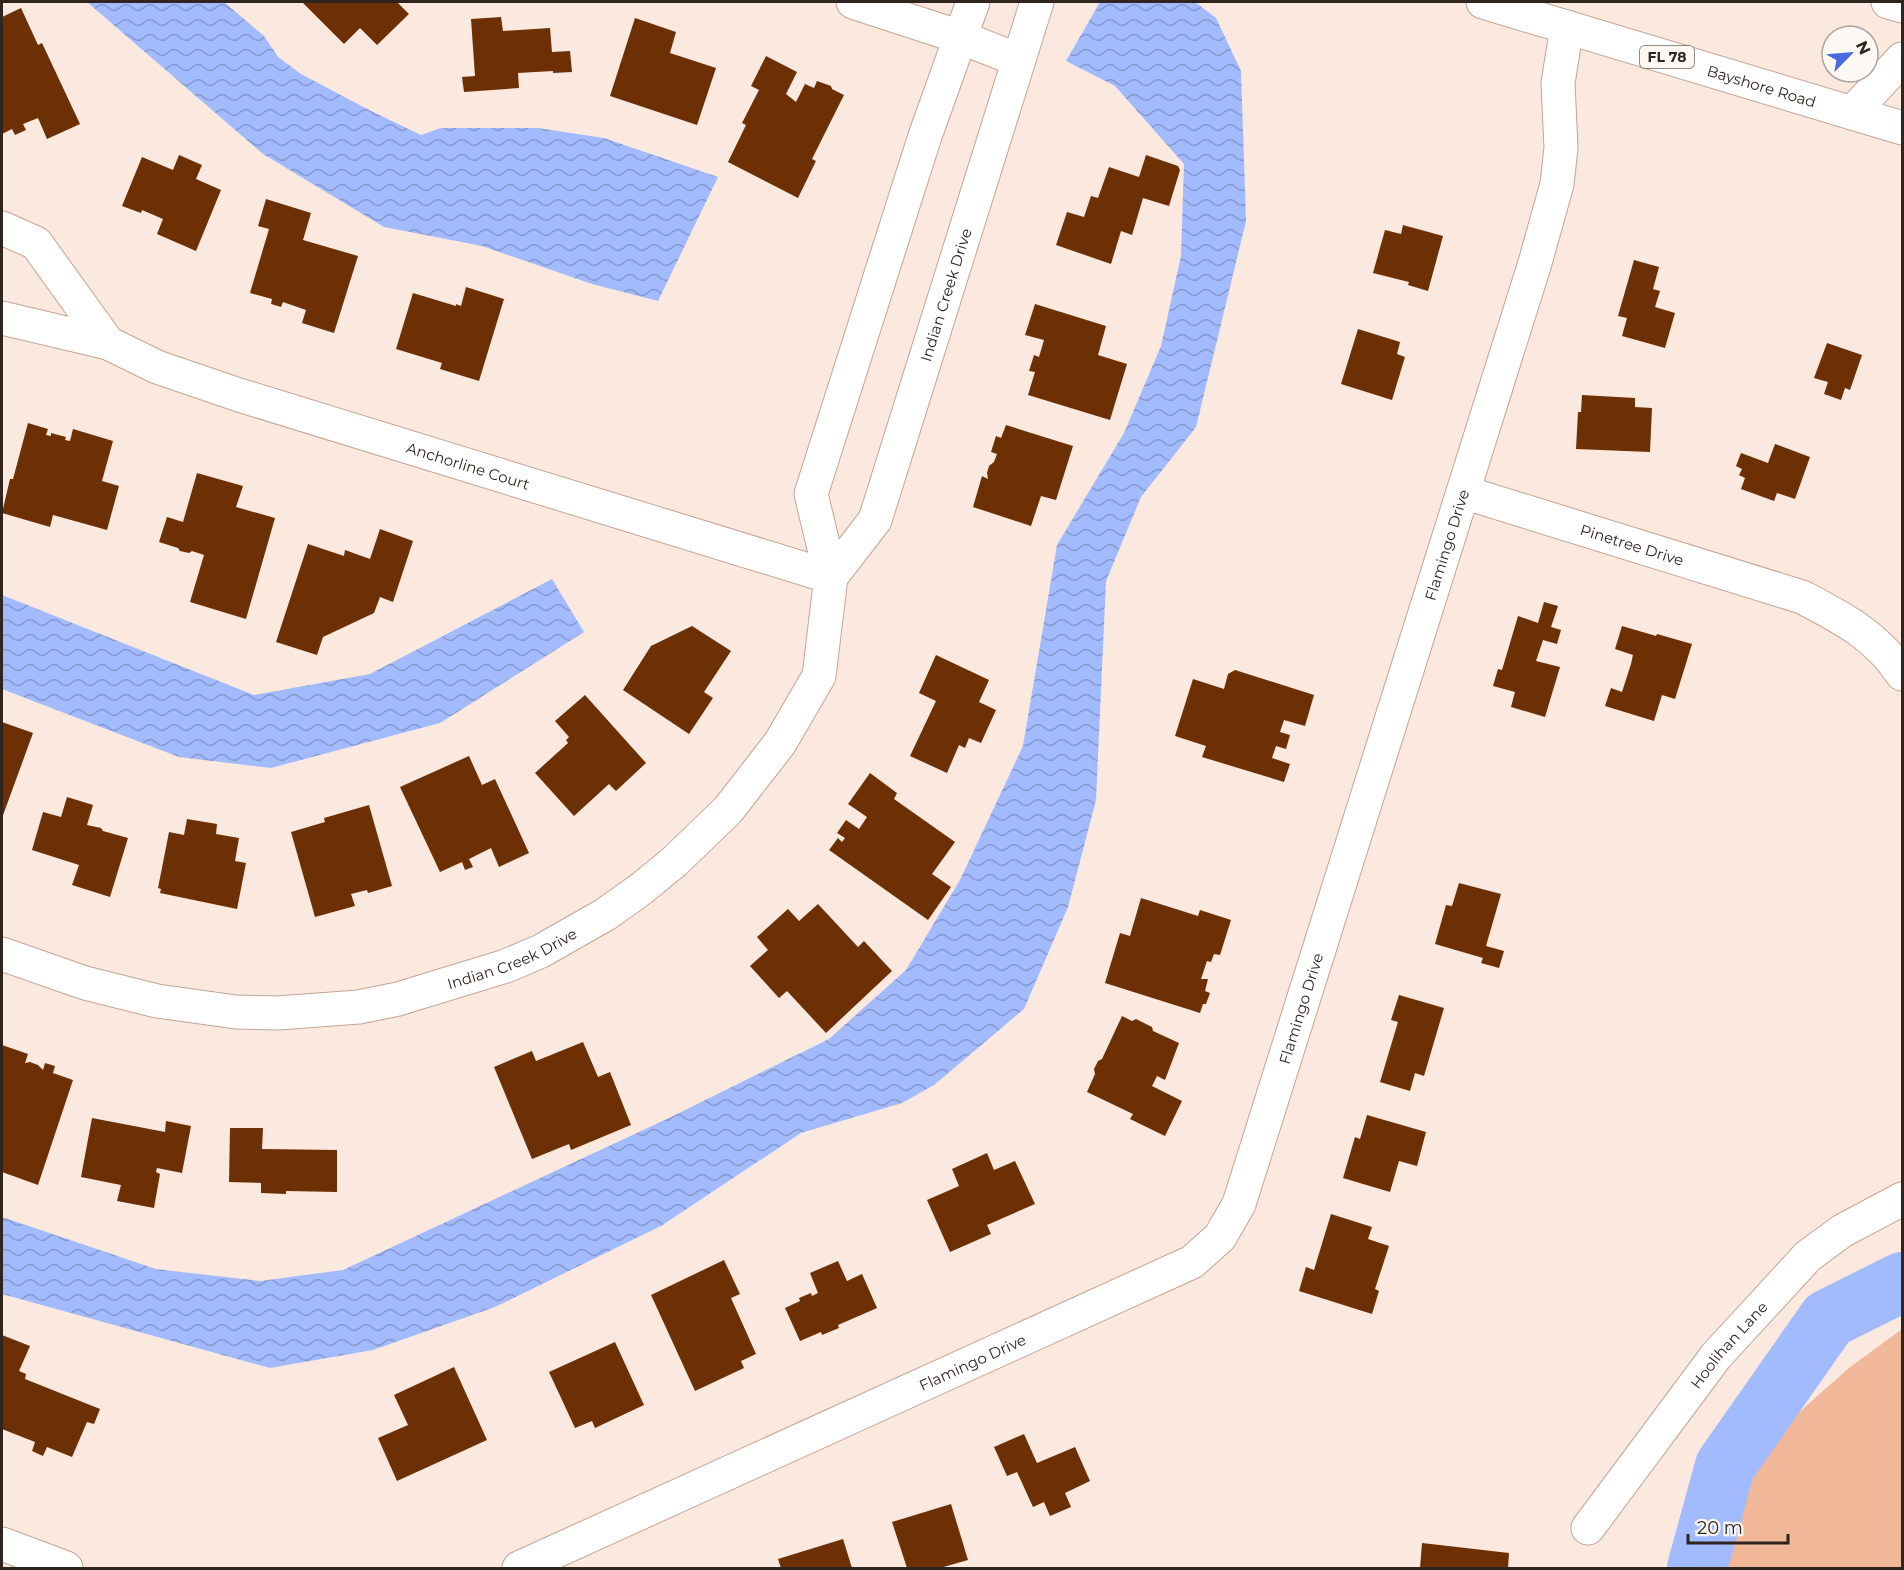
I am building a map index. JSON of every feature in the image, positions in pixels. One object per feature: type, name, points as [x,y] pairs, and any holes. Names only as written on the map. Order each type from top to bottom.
[{"type":"street","points":[[853,2],[960,37],[1018,60]]},
{"type":"street","name":"Indian Creek Drive","points":[[2,954],[85,983],[157,1001],[236,1012],[278,1013],[359,1007],[398,999],[506,966],[541,951],[606,914],[641,890],[728,810],[756,777],[780,743],[819,676],[831,577],[811,494],[926,136],[973,2]]},
{"type":"street","name":"Indian Creek Drive","points":[[831,577],[874,520],[1037,2]]},
{"type":"street","name":"Bayshore Road","points":[[1483,2],[1902,128]]},
{"type":"street","points":[[1888,2],[1902,6]]},
{"type":"street","name":"Flamingo Drive","points":[[519,1569],[1192,1262],[1220,1237],[1239,1204],[1535,263],[1557,184],[1561,148],[1558,83],[1567,27]]},
{"type":"street","points":[[1852,113],[1902,59]]},
{"type":"street","name":"Anchorline Court","points":[[2,228],[36,243],[108,343]]},
{"type":"street","name":"Anchorline Court","points":[[2,318],[108,343],[157,367],[239,395],[831,577]]},
{"type":"street","name":"Pinetree Drive","points":[[1463,492],[1802,597],[1851,622],[1878,645],[1902,674]]},
{"type":"street","name":"Hoolihan Lane","points":[[1588,1528],[1716,1356],[1808,1256],[1842,1231],[1902,1199]]},
{"type":"street","points":[[2,1544],[66,1569]]},
{"type":"shaded area","points":[[1902,1329],[1902,1568],[1713,1568],[1729,1524],[1769,1439],[1849,1368]]},
{"type":"water","points":[[87,2],[224,2],[264,36],[278,57],[301,74],[421,135],[441,128],[538,128],[604,138],[718,177],[658,301],[592,284],[482,246],[384,227],[263,154]]},
{"type":"water","points":[[1100,2],[1195,2],[1216,18],[1241,71],[1246,221],[1196,427],[1141,497],[1106,581],[1096,800],[1068,907],[1024,1009],[934,1085],[902,1103],[801,1133],[661,1226],[495,1307],[373,1350],[270,1368],[2,1294],[2,1217],[156,1269],[260,1281],[343,1270],[671,1117],[829,1039],[906,970],[960,880],[1023,746],[1057,545],[1124,433],[1161,346],[1181,256],[1184,164],[1115,86],[1066,61]]},
{"type":"water","points":[[552,579],[584,632],[440,723],[271,768],[179,757],[2,689],[2,595],[254,695],[370,674]]},
{"type":"building","points":[[302,2],[397,2],[409,14],[377,45],[360,28],[344,44]]},
{"type":"building","points":[[21,8],[38,45],[42,43],[80,124],[47,139],[38,118],[23,124],[26,130],[15,135],[12,129],[2,134],[2,17]]},
{"type":"building","points":[[501,17],[503,31],[550,28],[552,52],[570,51],[572,72],[518,73],[519,88],[464,92],[462,77],[475,76],[471,19]]},
{"type":"building","points":[[635,18],[676,32],[670,53],[716,68],[697,125],[610,96]]},
{"type":"building","points":[[766,56],[797,72],[786,94],[796,102],[805,84],[814,88],[817,81],[831,86],[832,89],[844,95],[812,159],[816,161],[798,198],[728,162],[746,125],[742,123],[759,90],[751,86]]},
{"type":"building","points":[[179,155],[202,165],[196,179],[221,190],[196,251],[157,234],[163,219],[142,210],[141,213],[122,206],[142,157],[173,170]]},
{"type":"building","points":[[1146,155],[1178,166],[1180,170],[1169,206],[1143,198],[1132,235],[1121,231],[1111,264],[1056,245],[1067,212],[1084,217],[1091,196],[1098,198],[1109,167],[1139,177]]},
{"type":"building","points":[[266,199],[311,213],[303,240],[358,256],[334,333],[302,323],[306,310],[283,302],[281,307],[271,304],[272,299],[250,293],[269,229],[258,226]]},
{"type":"building","points":[[1403,225],[1443,236],[1428,291],[1408,285],[1409,282],[1373,273],[1385,230],[1401,234]]},
{"type":"building","points":[[1634,260],[1659,267],[1653,289],[1660,291],[1655,307],[1675,313],[1665,348],[1622,336],[1627,318],[1618,316]]},
{"type":"building","points":[[466,287],[504,299],[479,381],[440,369],[442,363],[396,349],[413,293],[461,306]]},
{"type":"building","points":[[1035,304],[1106,326],[1098,355],[1127,364],[1110,420],[1028,395],[1035,372],[1029,371],[1034,355],[1039,357],[1044,340],[1025,335]]},
{"type":"building","points":[[1358,329],[1400,342],[1397,354],[1405,357],[1392,400],[1341,384]]},
{"type":"building","points":[[1827,343],[1862,355],[1850,390],[1845,388],[1841,400],[1824,394],[1828,382],[1814,378]]},
{"type":"building","points":[[1582,395],[1635,398],[1635,407],[1652,408],[1650,452],[1576,449],[1578,412],[1581,412]]},
{"type":"building","points":[[28,423],[48,429],[46,435],[51,436],[51,433],[66,437],[65,440],[70,441],[73,429],[113,441],[102,481],[119,486],[107,530],[53,515],[50,527],[2,513]]},
{"type":"building","points":[[1006,425],[1073,446],[1056,500],[1041,496],[1031,526],[973,507],[982,476],[988,479],[989,466],[994,462],[997,454],[991,452],[996,436],[1001,438]]},
{"type":"building","points":[[1775,444],[1810,457],[1795,499],[1777,493],[1774,501],[1741,489],[1745,478],[1739,475],[1742,469],[1736,466],[1741,453],[1768,463]]},
{"type":"building","points":[[197,473],[243,486],[236,507],[275,518],[246,619],[190,602],[204,555],[192,551],[189,553],[180,551],[178,548],[159,542],[167,517],[183,522]]},
{"type":"building","points":[[380,529],[413,541],[393,602],[380,597],[374,613],[323,637],[317,655],[276,642],[308,544],[344,556],[345,550],[370,559]]},
{"type":"building","points":[[1544,602],[1558,606],[1551,627],[1561,630],[1557,644],[1543,640],[1536,661],[1560,667],[1545,717],[1511,707],[1515,692],[1493,686],[1498,669],[1502,670],[1518,616],[1538,623]]},
{"type":"building","points":[[692,626],[731,651],[704,692],[713,698],[689,734],[623,690],[651,646]]},
{"type":"building","points":[[1622,626],[1692,644],[1675,699],[1662,695],[1654,721],[1605,706],[1611,688],[1622,692],[1633,655],[1615,649]]},
{"type":"building","points":[[936,655],[989,680],[979,702],[996,710],[981,743],[969,738],[965,748],[959,745],[947,773],[910,756],[936,701],[919,693]]},
{"type":"building","points":[[1235,670],[1314,695],[1305,726],[1284,720],[1280,732],[1290,735],[1286,749],[1276,746],[1272,758],[1290,764],[1284,782],[1202,757],[1206,746],[1175,736],[1193,679],[1224,689],[1228,674]]},
{"type":"building","points":[[585,695],[646,763],[616,791],[609,784],[574,816],[535,773],[568,743],[566,740],[569,737],[555,721]]},
{"type":"building","points":[[2,722],[33,733],[2,818]]},
{"type":"building","points":[[469,756],[482,785],[495,779],[529,853],[499,867],[491,848],[469,859],[473,867],[465,870],[462,862],[440,872],[400,787]]},
{"type":"building","points":[[870,773],[897,793],[894,799],[955,842],[932,874],[951,887],[928,920],[829,850],[838,838],[842,842],[845,838],[837,833],[846,820],[859,829],[867,817],[848,804]]},
{"type":"building","points":[[67,797],[93,805],[87,825],[128,838],[110,897],[72,885],[79,865],[32,850],[43,812],[61,817]]},
{"type":"building","points":[[369,805],[392,886],[368,893],[367,890],[351,894],[355,906],[315,917],[291,832],[325,822],[324,818]]},
{"type":"building","points":[[187,819],[217,824],[216,834],[239,838],[235,861],[246,863],[237,909],[160,893],[161,889],[158,888],[169,832],[184,835]]},
{"type":"building","points":[[1459,883],[1501,894],[1486,946],[1504,951],[1499,968],[1481,963],[1483,958],[1435,944],[1446,905],[1452,906]]},
{"type":"building","points":[[1141,898],[1198,916],[1200,910],[1231,920],[1220,955],[1214,954],[1211,962],[1207,961],[1201,979],[1208,979],[1205,991],[1210,993],[1200,1013],[1105,983],[1120,933],[1130,936]]},
{"type":"building","points":[[818,904],[858,947],[864,941],[892,971],[826,1033],[787,991],[779,998],[750,966],[768,950],[757,937],[788,909],[799,921]]},
{"type":"building","points":[[1399,995],[1444,1008],[1424,1076],[1415,1073],[1410,1091],[1380,1082],[1398,1022],[1391,1020]]},
{"type":"building","points":[[1122,1016],[1132,1021],[1136,1019],[1152,1027],[1153,1031],[1179,1043],[1165,1080],[1157,1076],[1152,1086],[1182,1101],[1165,1136],[1130,1119],[1133,1114],[1087,1092],[1095,1074],[1094,1069],[1098,1061],[1102,1059]]},
{"type":"building","points":[[583,1042],[598,1077],[610,1072],[631,1125],[571,1150],[569,1144],[532,1159],[494,1067],[532,1051],[536,1061]]},
{"type":"building","points":[[2,1045],[28,1054],[25,1063],[38,1065],[43,1070],[45,1063],[55,1066],[53,1073],[73,1080],[38,1185],[2,1172]]},
{"type":"building","points":[[1367,1115],[1426,1132],[1417,1166],[1399,1161],[1390,1192],[1343,1178],[1355,1137],[1360,1139]]},
{"type":"building","points":[[92,1118],[165,1132],[166,1121],[191,1126],[182,1173],[157,1168],[156,1172],[160,1174],[154,1208],[117,1201],[121,1185],[81,1177]]},
{"type":"building","points":[[230,1128],[263,1128],[262,1149],[337,1150],[337,1192],[261,1193],[261,1183],[229,1182]]},
{"type":"building","points":[[987,1153],[994,1170],[1015,1161],[1035,1204],[987,1225],[991,1234],[950,1252],[927,1200],[959,1186],[952,1169]]},
{"type":"building","points":[[1331,1214],[1372,1227],[1368,1239],[1389,1246],[1375,1289],[1379,1291],[1372,1314],[1299,1291],[1306,1267],[1314,1270]]},
{"type":"building","points":[[724,1260],[740,1294],[731,1298],[756,1354],[741,1361],[744,1368],[695,1391],[651,1295]]},
{"type":"building","points":[[838,1261],[847,1281],[862,1274],[877,1308],[838,1325],[839,1328],[822,1335],[821,1332],[800,1341],[785,1308],[800,1301],[799,1298],[818,1293],[810,1273]]},
{"type":"building","points":[[2,1335],[30,1346],[19,1371],[26,1374],[25,1379],[100,1409],[94,1424],[87,1422],[72,1457],[47,1447],[43,1456],[32,1451],[35,1442],[2,1429]]},
{"type":"building","points":[[615,1342],[644,1405],[595,1428],[592,1421],[575,1428],[549,1372]]},
{"type":"building","points":[[454,1367],[487,1440],[397,1481],[378,1438],[408,1425],[394,1395]]},
{"type":"building","points":[[1024,1434],[1037,1463],[1075,1447],[1090,1481],[1065,1493],[1071,1507],[1050,1516],[1044,1502],[1033,1507],[1017,1472],[1007,1476],[994,1447]]},
{"type":"building","points":[[951,1504],[968,1560],[940,1568],[907,1568],[892,1522]]},
{"type":"building","points":[[843,1539],[852,1568],[781,1568],[778,1559]]},
{"type":"building","points":[[1422,1543],[1509,1553],[1508,1568],[1420,1568]]},
{"type":"waterway","points":[[1697,1568],[1725,1466],[1828,1319],[1902,1282]]}]
